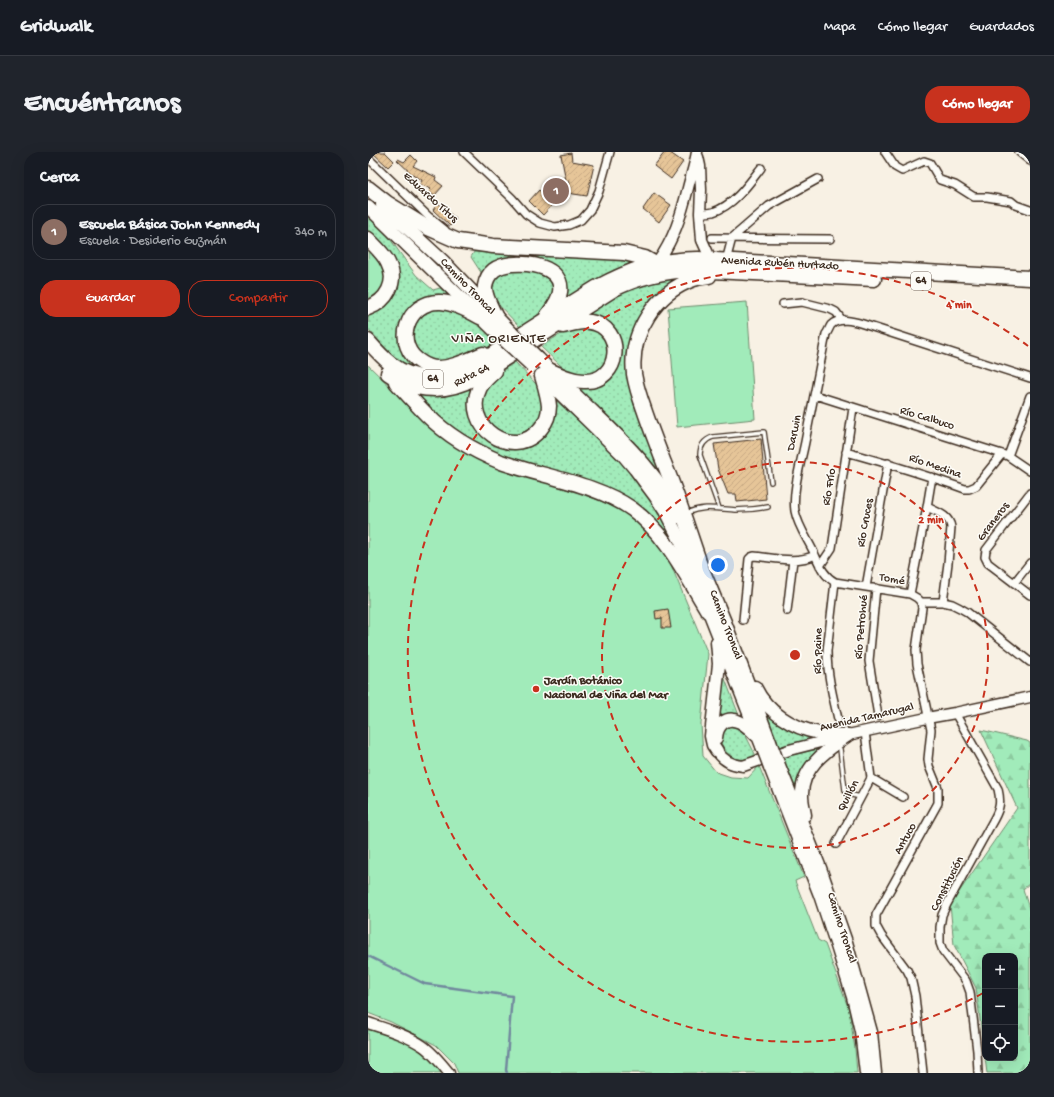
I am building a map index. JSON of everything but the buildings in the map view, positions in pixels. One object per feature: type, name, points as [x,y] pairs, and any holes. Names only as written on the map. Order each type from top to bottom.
[{"type":"highway","points":[[368,188],[426,227],[458,241],[493,246],[624,254],[645,258],[655,263]]},
{"type":"highway","points":[[368,239],[388,263],[392,273],[391,285],[386,295],[378,303],[368,308]]},
{"type":"highway","name":"Avenida Rubén Hurtado","points":[[549,324],[612,279],[655,263],[684,259],[1030,278]]},
{"type":"highway","points":[[496,318],[486,295],[485,286],[488,278],[494,270],[498,268],[523,264],[549,270],[559,281],[559,298],[549,324],[590,322],[601,326],[610,334],[614,345],[615,357],[607,372],[597,379],[591,381],[579,381],[566,378],[541,368]]},
{"type":"highway","name":"Avenida Rubén Hurtado","points":[[549,324],[625,284],[650,275],[677,270],[1030,287]]},
{"type":"highway","points":[[698,558],[638,392],[634,372],[634,353],[641,329],[648,316],[658,303],[669,293],[696,278],[735,272]]},
{"type":"highway","points":[[480,316],[464,307],[447,303],[435,302],[424,305],[414,313],[408,322],[406,334],[410,352],[424,365],[436,368],[457,364],[507,343]]},
{"type":"highway","name":"Ruta 64","points":[[368,341],[384,358],[399,369],[416,376],[434,379],[451,377],[468,371],[507,343],[549,324]]},
{"type":"highway","points":[[507,343],[483,382],[476,401],[477,414],[482,426],[491,435],[503,441],[516,442],[528,438],[539,430],[546,419],[549,407],[541,368]]},
{"type":"highway","name":"Ruta 64","points":[[368,352],[382,367],[396,378],[422,388],[441,389],[468,382],[507,343]]},
{"type":"highway","points":[[382,367],[427,416],[474,450],[502,462],[598,491],[616,499],[632,509],[659,534],[670,548],[708,611]]},
{"type":"main road","name":"Camino Troncal","points":[[368,191],[443,261],[496,318],[507,343]]},
{"type":"main road","name":"Camino Troncal","points":[[368,207],[507,343],[541,368],[631,448],[649,469],[663,488],[676,510],[698,558],[729,632],[764,743]]},
{"type":"main road","name":"Camino Troncal","points":[[541,368],[635,469],[665,511],[681,542],[708,611],[764,743],[820,868],[846,942],[871,1032],[875,1073]]},
{"type":"main road","points":[[716,630],[719,664],[711,736],[713,745],[717,751]]},
{"type":"main road","points":[[729,632],[759,696],[774,713],[800,728],[818,733],[848,735]]},
{"type":"main road","points":[[717,751],[715,740],[717,729],[723,722],[728,720],[738,721],[743,724],[764,743]]},
{"type":"main road","points":[[820,868],[803,805],[802,789],[807,773],[812,766],[828,749],[848,735]]},
{"type":"main road","name":"Camino Troncal","points":[[774,765],[820,895],[853,997],[861,1032],[866,1073]]},
{"type":"street","points":[[464,152],[512,198],[526,214],[540,223],[555,227],[569,225],[581,220],[590,210],[599,191],[610,152]]},
{"type":"street","points":[[885,152],[895,167],[902,171],[924,161],[930,163],[940,180],[955,185],[974,197],[987,197],[1011,201],[1016,205],[1030,210]]},
{"type":"street","points":[[1019,152],[1030,161]]},
{"type":"street","points":[[655,263],[664,253],[677,226],[684,206],[697,153]]},
{"type":"street","points":[[697,153],[700,166],[702,190],[700,213],[702,240],[711,260]]},
{"type":"street","name":"Eduardo Titus","points":[[368,158],[429,217],[458,241]]},
{"type":"street","points":[[700,213],[712,213],[723,208],[742,192],[761,168]]},
{"type":"street","points":[[726,261],[732,238],[769,206],[818,179]]},
{"type":"street","points":[[688,188],[702,190]]},
{"type":"street","points":[[712,238],[830,239]]},
{"type":"street","points":[[783,304],[802,302],[830,309],[836,312],[842,320],[863,324],[1030,378]]},
{"type":"street","name":"Darwin","points":[[815,555],[802,531],[795,513],[795,491],[826,334],[832,325],[842,320]]},
{"type":"street","name":"Río Calbuco","points":[[815,395],[1005,455],[1030,471]]},
{"type":"street","name":"Río Medina","points":[[846,452],[888,463],[969,490],[976,486],[1005,455],[1030,396]]},
{"type":"street","name":"Río Frío","points":[[820,566],[832,548],[853,408]]},
{"type":"street","name":"Río Cruces","points":[[866,587],[888,463]]},
{"type":"street","points":[[910,594],[932,477]]},
{"type":"street","name":"Graneros","points":[[1030,493],[986,550],[985,554],[988,563],[1030,595]]},
{"type":"street","points":[[927,507],[947,518],[951,527],[943,602]]},
{"type":"street","points":[[744,620],[749,559],[751,557],[754,556],[793,560],[809,558],[815,555],[824,573],[835,582]]},
{"type":"street","points":[[787,611],[793,560]]},
{"type":"street","points":[[1014,583],[1030,563]]},
{"type":"street","name":"Tomé","points":[[835,582],[910,594],[921,602]]},
{"type":"street","name":"Río Paine","points":[[835,582],[827,662],[829,680],[838,719]]},
{"type":"street","name":"Río Petrohué","points":[[876,588],[869,661],[878,716]]},
{"type":"street","points":[[921,602],[943,602],[952,604],[967,612],[1030,662]]},
{"type":"street","name":"Antuco","points":[[921,602],[922,608],[916,650],[917,664],[930,730],[929,766],[938,788],[938,803],[876,915],[876,926],[912,978],[923,1073]]},
{"type":"street","name":"Avenida Tamarugal","points":[[717,751],[721,757],[729,762],[744,766],[789,750],[848,735],[1030,697]]},
{"type":"street","name":"Constitución","points":[[955,713],[998,790],[1000,802],[999,809],[994,819],[942,915],[940,927],[940,944],[943,951],[966,981],[970,992],[978,1073]]},
{"type":"street","name":"Quillón","points":[[836,844],[871,778],[865,732]]},
{"type":"street","points":[[871,778],[903,797]]},
{"type":"street","points":[[368,1022],[406,1037],[423,1046],[449,1073]]},
{"type":"lane","points":[[720,508],[700,455],[703,444],[712,437],[764,432],[771,482]]},
{"type":"lane","points":[[683,515],[697,509],[704,508],[741,510],[768,507]]},
{"type":"lane","points":[[840,749],[845,790],[847,794],[861,797]]},
{"type":"green space","points":[[368,216],[388,236],[416,275],[433,290],[440,288],[452,297],[436,294],[427,297],[411,307],[401,322],[399,340],[401,349],[406,358],[414,367],[426,371],[424,372],[397,360],[368,329],[372,235],[368,231]]},
{"type":"green space","points":[[368,242],[389,272],[383,289],[368,303]]},
{"type":"green space","points":[[474,252],[534,256],[606,258],[632,262],[563,301],[551,265],[540,259],[504,258],[488,268],[482,274],[471,257]]},
{"type":"green space","points":[[503,270],[542,271],[556,283],[556,295],[549,306],[521,328],[492,298],[492,278]]},
{"type":"green space","points":[[696,275],[647,306],[632,333],[628,354],[629,378],[634,405],[663,474],[623,432],[577,388],[588,387],[605,381],[614,374],[619,366],[620,359],[620,340],[584,316],[626,291],[653,280]]},
{"type":"green space","points":[[747,302],[755,419],[677,427],[668,308]]},
{"type":"green space","points":[[440,305],[470,314],[499,345],[459,362],[423,360],[412,343],[412,325],[420,313]]},
{"type":"green space","points":[[592,327],[608,340],[609,363],[596,374],[576,376],[560,365],[541,347],[569,330]]},
{"type":"green space","points":[[515,362],[537,385],[543,399],[544,414],[529,436],[500,436],[490,427],[484,418],[483,401],[487,389],[493,379],[500,372]]},
{"type":"green space","name":"Jardín Botánico Nacional de Viña del Mar","points":[[368,365],[438,433],[488,463],[593,498],[618,508],[637,520],[666,553],[708,654],[701,724],[703,756],[716,772],[731,777],[748,778],[759,766],[804,877],[795,881],[818,940],[825,944],[849,1010],[857,1073],[458,1073],[454,1063],[436,1045],[391,1022],[368,1013]]},
{"type":"green space","points":[[479,381],[483,433],[537,438],[551,396],[614,453],[631,472],[658,512],[683,558],[641,510],[500,456],[460,436],[408,390]]},
{"type":"green space","points":[[722,671],[740,718],[717,723]]},
{"type":"green space","points":[[760,700],[823,737],[779,749]]},
{"type":"green space","points":[[726,726],[742,728],[756,756],[744,760],[734,758],[726,752],[721,743],[721,731]]},
{"type":"green space","points":[[981,730],[1030,743],[1030,883],[1023,889],[1030,912],[1030,1073],[987,1073],[985,1061],[1018,1061],[1018,953],[982,953],[982,1035],[976,988],[954,945],[950,905],[1017,808]]},
{"type":"green space","points":[[827,747],[798,794],[783,757]]},
{"type":"green space","points":[[368,1025],[409,1043],[427,1055],[442,1073],[368,1073]]},
{"type":"waterway","points":[[368,956],[425,984],[512,996],[507,1073]]},
{"type":"place","name":"Escuela Básica John Kennedy","points":[[556,191]]},
{"type":"place","name":"Jardín Botánico Nacional de Viña del Mar","points":[[536,689]]},
{"type":"district","name":"VIÑA ORIENTE","points":[[499,339]]}]
